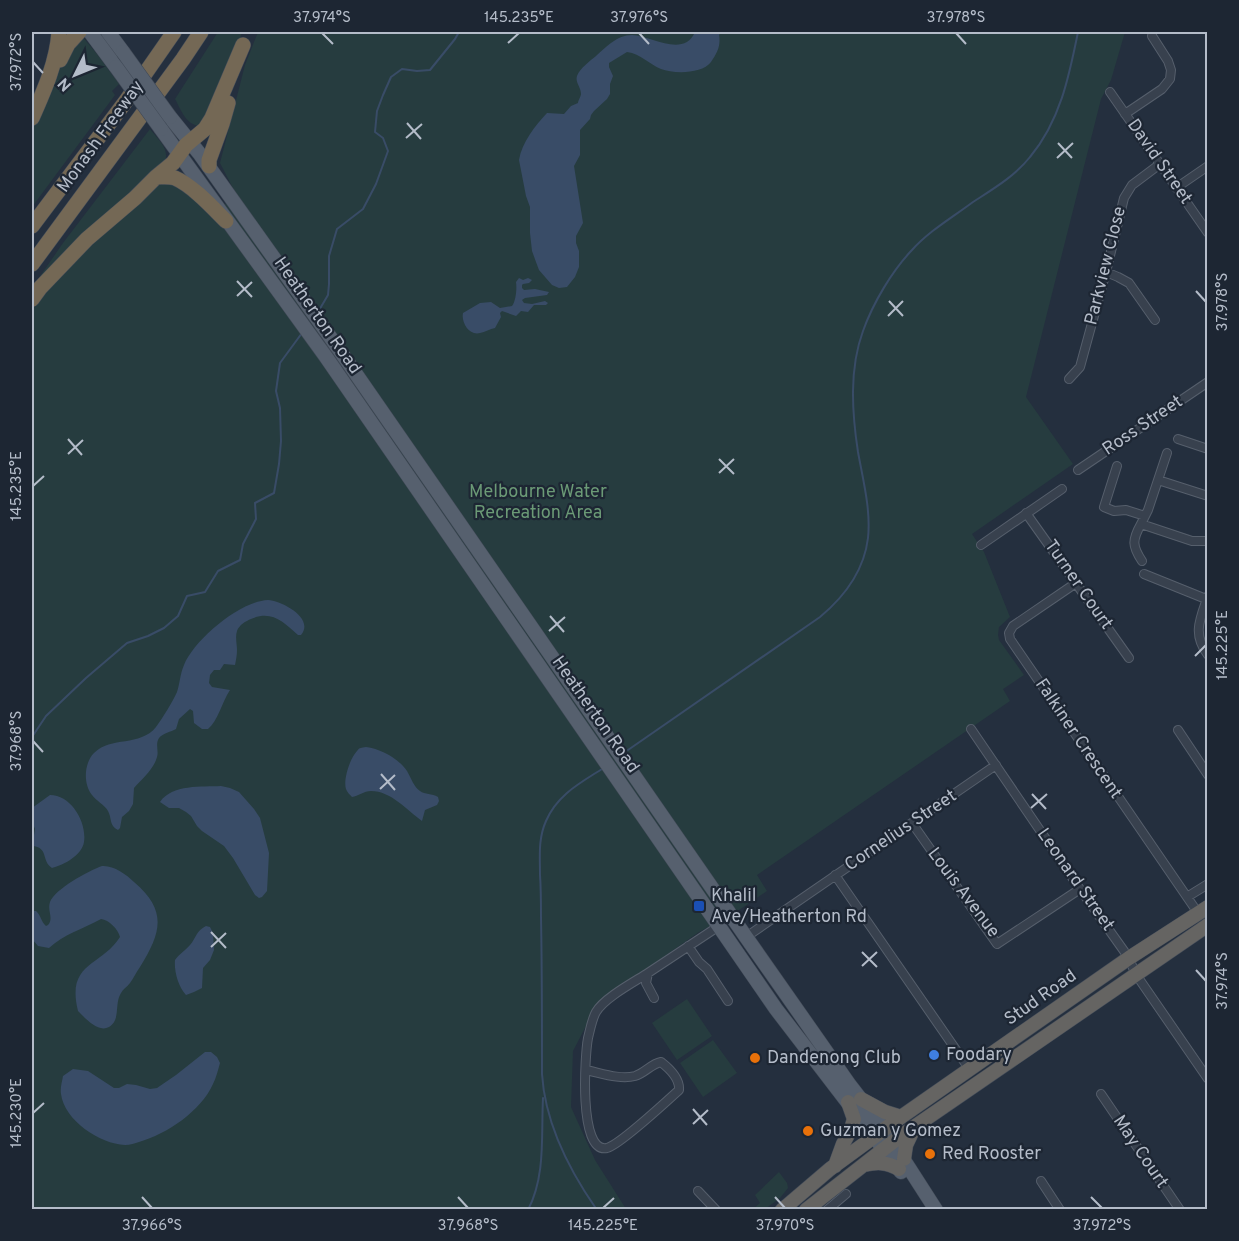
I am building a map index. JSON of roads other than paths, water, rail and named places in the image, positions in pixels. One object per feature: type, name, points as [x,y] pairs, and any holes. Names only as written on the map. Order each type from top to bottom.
[{"type":"highway","points":[[47,84],[57,49],[59,32]]},
{"type":"highway","points":[[32,118],[68,44],[79,32]]},
{"type":"highway","name":"Monash Freeway","points":[[32,226],[126,101],[174,32]]},
{"type":"highway","name":"Monash Freeway","points":[[32,264],[201,32]]},
{"type":"highway","points":[[32,298],[87,240],[179,156],[189,142],[206,129],[213,118],[244,38]]},
{"type":"highway","points":[[208,166],[222,124],[244,38]]},
{"type":"highway","points":[[156,177],[167,176],[176,179],[192,190],[226,221]]},
{"type":"highway","name":"Stud Road","points":[[782,1209],[901,1117],[1130,958],[1205,916]]},
{"type":"highway","name":"Stud Road","points":[[806,1209],[831,1198],[862,1166],[888,1145],[1135,974],[1205,916]]},
{"type":"highway","points":[[835,1166],[853,1124],[855,1100],[901,1117]]},
{"type":"highway","points":[[862,1166],[874,1162],[902,1164],[906,1145],[915,1126]]},
{"type":"main road","name":"Heatherton Road","points":[[90,32],[326,357],[776,1009],[855,1100],[936,1209]]},
{"type":"main road","name":"Heatherton Road","points":[[108,32],[208,166],[338,348],[849,1084],[855,1100]]},
{"type":"main road","points":[[719,926],[732,916]]},
{"type":"main road","points":[[733,946],[746,937]]},
{"type":"main road","name":"Heatherton Road","points":[[902,1164],[930,1209]]},
{"type":"street","points":[[1125,114],[1162,89],[1170,78],[1171,70],[1168,61],[1152,36]]},
{"type":"street","name":"David Street","points":[[1110,92],[1208,233]]},
{"type":"street","name":"Parkview Close","points":[[1069,379],[1080,367],[1124,198],[1132,185],[1160,164]]},
{"type":"street","points":[[1176,188],[1208,166]]},
{"type":"street","points":[[1106,272],[1129,283],[1155,320]]},
{"type":"street","name":"Ross Street","points":[[1078,470],[1208,382]]},
{"type":"street","points":[[1178,439],[1208,449]]},
{"type":"street","points":[[1142,561],[1134,550],[1133,543],[1167,453]]},
{"type":"street","points":[[1117,466],[1104,507],[1114,511],[1126,510],[1143,520],[1192,541],[1208,541]]},
{"type":"street","points":[[1158,480],[1208,496]]},
{"type":"street","points":[[981,545],[1062,489]]},
{"type":"street","name":"Turner Court","points":[[1026,513],[1129,658]]},
{"type":"street","points":[[1144,574],[1207,597],[1198,633],[1202,647],[1208,655]]},
{"type":"street","name":"Falkiner Crescent","points":[[1076,583],[1013,627],[1009,633],[1010,639],[1187,897],[1205,916]]},
{"type":"street","name":"Leonard Street","points":[[971,729],[1130,958],[1135,974],[1208,1079]]},
{"type":"street","points":[[1178,730],[1208,775]]},
{"type":"street","name":"Cornelius Street","points":[[746,937],[996,765]]},
{"type":"street","name":"Louis Avenue","points":[[912,823],[997,944],[1080,889]]},
{"type":"street","points":[[836,875],[970,1070]]},
{"type":"street","points":[[1187,897],[1208,884]]},
{"type":"street","points":[[586,1070],[633,1076],[661,1062],[674,1075],[679,1084],[679,1090],[620,1140],[607,1148],[595,1144],[586,1120],[586,1070],[588,1039],[597,1010],[604,1002],[719,926]]},
{"type":"street","points":[[688,946],[707,969],[728,1001]]},
{"type":"street","points":[[648,974],[646,983],[654,998]]},
{"type":"street","name":"May Court","points":[[1101,1094],[1180,1209]]},
{"type":"street","points":[[1041,1181],[1060,1209]]},
{"type":"street","points":[[698,1191],[716,1209]]},
{"type":"street","points":[[827,1209],[831,1198],[846,1194]]},
{"type":"water","points":[[695,32],[721,32],[715,56],[707,66],[701,69],[688,72],[667,71],[627,52],[609,63],[613,76],[610,94],[580,130],[580,155],[574,166],[583,223],[576,236],[579,267],[567,287],[559,288],[552,285],[539,270],[532,251],[530,207],[519,160],[526,141],[547,113],[564,114],[571,106],[578,103],[581,94],[577,81],[578,73],[612,42],[632,35],[675,45],[690,40]]},
{"type":"water","points":[[519,278],[532,280],[522,285],[524,290],[535,289],[549,292],[547,295],[525,298],[522,300],[524,303],[545,301],[548,303],[534,305],[528,312],[521,311],[516,316],[502,311],[495,328],[482,333],[469,330],[463,313],[480,303],[491,302],[500,308],[512,306],[516,294],[516,282]]},
{"type":"water","points":[[268,600],[288,607],[300,617],[304,622],[301,635],[277,619],[265,616],[249,620],[241,625],[236,633],[235,665],[224,664],[220,670],[214,670],[210,675],[209,683],[212,687],[230,690],[215,721],[208,729],[202,729],[194,723],[193,711],[190,709],[179,719],[176,729],[159,738],[153,766],[134,788],[133,804],[122,817],[118,830],[112,824],[108,811],[94,797],[87,785],[87,768],[91,757],[101,748],[142,737],[156,727],[177,692],[184,665],[197,644],[232,614],[244,607]]},
{"type":"water","points":[[366,747],[394,758],[407,771],[418,789],[438,797],[437,805],[425,810],[422,821],[385,794],[368,791],[352,797],[348,792],[345,780],[354,754]]},
{"type":"water","points":[[221,786],[239,792],[260,818],[269,853],[267,891],[262,897],[255,895],[224,846],[202,831],[186,812],[179,808],[169,808],[160,802],[165,796],[180,789]]},
{"type":"water","points":[[50,795],[58,796],[71,805],[80,818],[84,834],[83,847],[80,851],[67,862],[52,868],[41,849],[32,846],[35,829],[32,821],[32,808]]},
{"type":"water","points":[[102,866],[111,867],[123,873],[145,893],[152,903],[158,923],[147,955],[119,997],[113,1024],[105,1028],[92,1024],[78,1011],[77,983],[87,967],[112,947],[120,937],[115,928],[101,919],[67,935],[49,948],[38,946],[32,939],[32,911],[36,911],[44,924],[48,925],[49,905],[53,897],[73,881]]},
{"type":"water","points":[[206,926],[210,927],[213,933],[214,950],[210,960],[203,968],[202,988],[186,995],[177,978],[175,960]]},
{"type":"water","points":[[205,1052],[211,1052],[220,1063],[208,1094],[182,1120],[150,1138],[132,1144],[115,1144],[85,1129],[69,1113],[64,1104],[61,1092],[63,1076],[73,1069],[88,1071],[114,1088],[127,1084],[150,1089],[157,1088]]},
{"type":"waterway","points":[[318,312],[328,295],[329,256],[337,229],[363,209],[376,184],[388,151],[383,138],[375,132],[377,111],[391,77],[402,69],[430,70],[459,32]]},
{"type":"waterway","points":[[628,750],[820,617],[852,582],[866,550],[869,527],[853,407],[855,360],[867,320],[890,277],[919,243],[941,224],[1011,176],[1024,164],[1040,143],[1049,129],[1062,98],[1078,32]]},
{"type":"waterway","points":[[32,737],[46,716],[127,643],[164,628],[178,616],[187,596],[205,592],[218,571],[240,560],[243,544],[256,519],[255,503],[274,493],[281,441],[280,408],[276,391],[280,363],[302,333]]},
{"type":"waterway","points":[[597,1210],[577,1179],[560,1145],[544,1092],[540,854],[543,828],[556,804],[570,790],[602,769]]},
{"type":"waterway","points":[[528,1210],[534,1197],[540,1169],[543,1098]]},
{"type":"place","name":"Khalil Ave/Heatherton Rd","points":[[699,906]]},
{"type":"place","name":"Foodary","points":[[934,1055]]},
{"type":"place","name":"Dandenong Club","points":[[755,1058]]},
{"type":"place","name":"Guzman y Gomez","points":[[808,1131]]},
{"type":"place","name":"Red Rooster","points":[[930,1154]]},
{"type":"park label","name":"Melbourne Water Recreation Area","points":[[538,502]]}]
